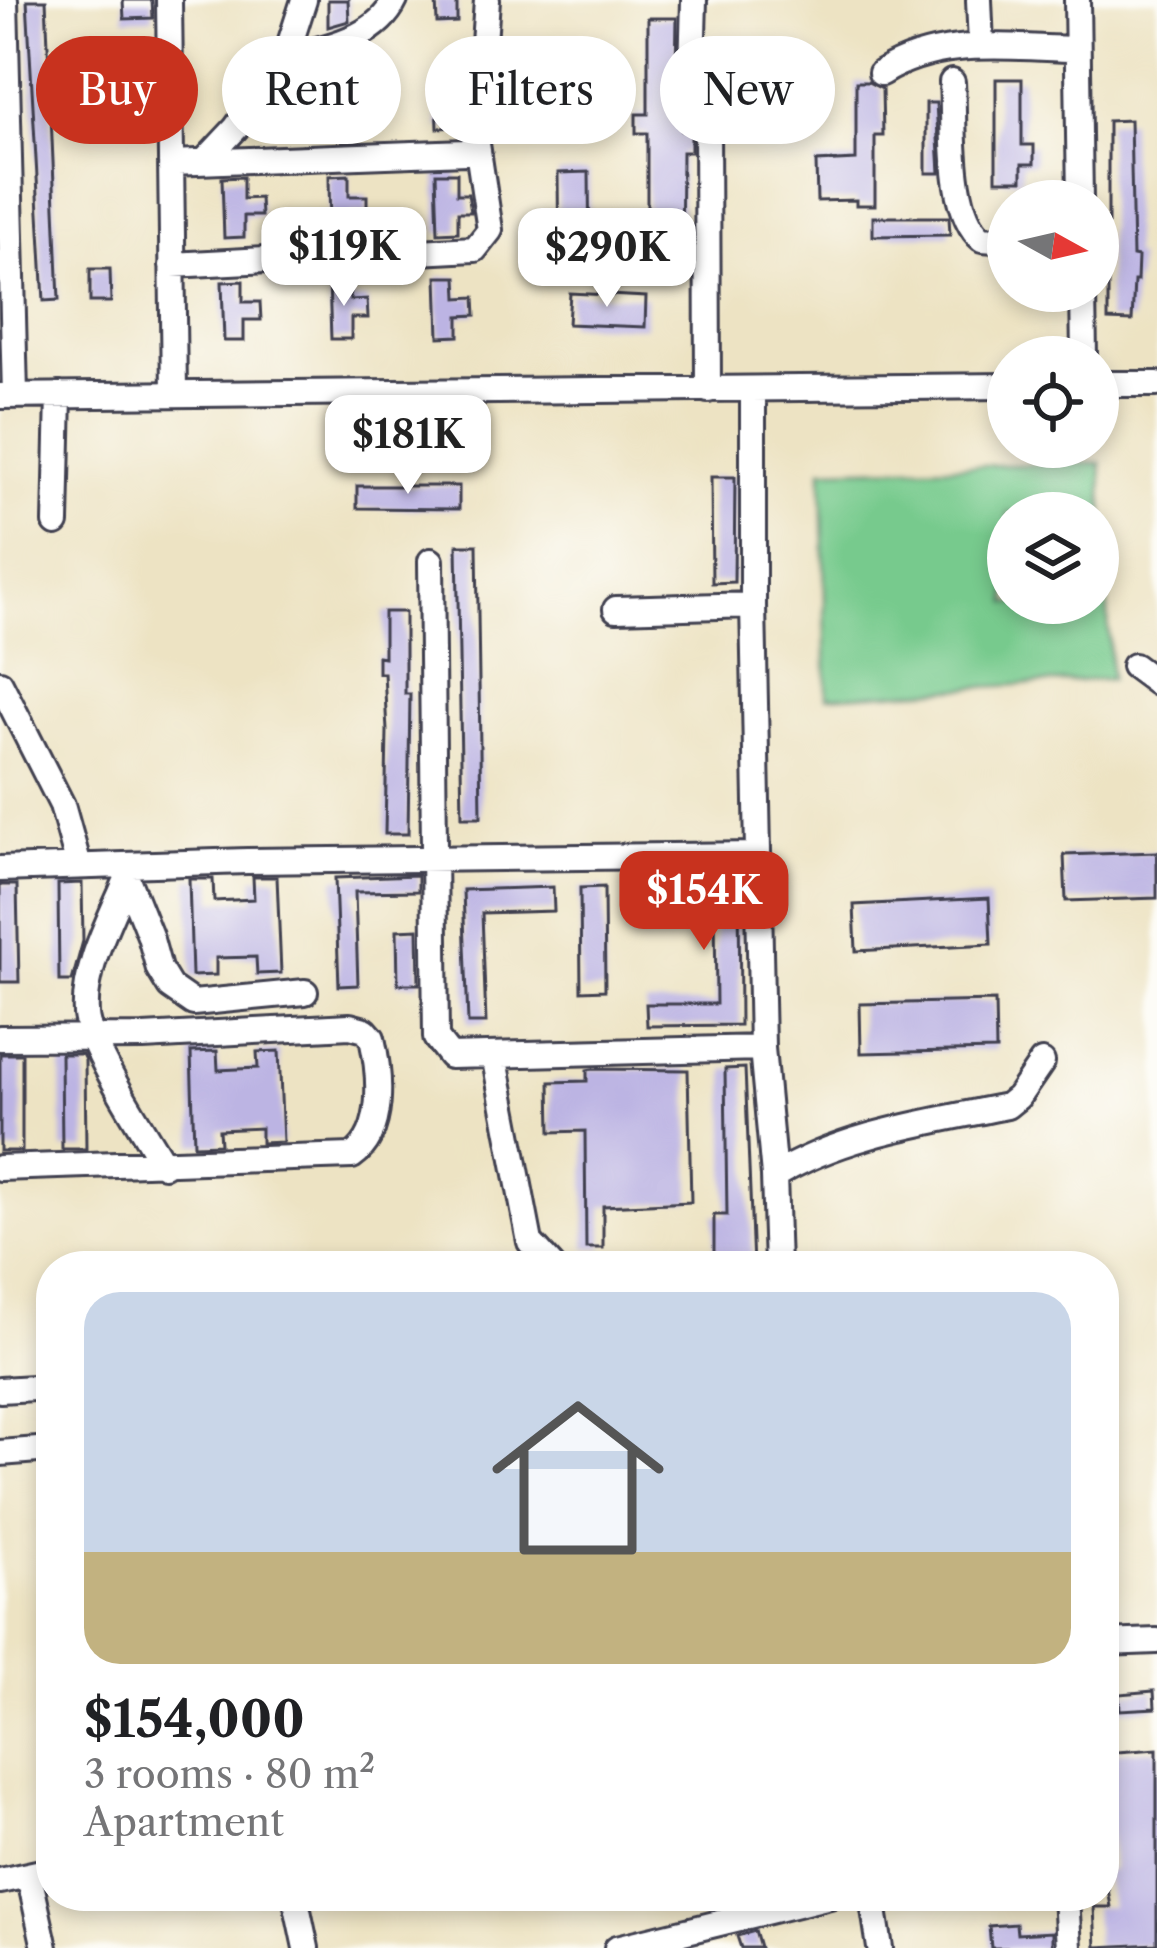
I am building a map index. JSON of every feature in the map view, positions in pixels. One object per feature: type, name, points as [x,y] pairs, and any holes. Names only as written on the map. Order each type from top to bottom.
[{"type":"street","points":[[5,0],[8,395],[987,386]]},
{"type":"street","points":[[169,0],[174,393]]},
{"type":"street","points":[[292,36],[304,0]]},
{"type":"street","points":[[359,36],[388,13],[395,0]]},
{"type":"street","points":[[484,36],[487,0]]},
{"type":"street","points":[[694,0],[692,70],[707,116],[708,391]]},
{"type":"street","points":[[979,0],[981,45]]},
{"type":"street","points":[[1077,0],[1080,180]]},
{"type":"street","points":[[881,73],[928,51],[981,45],[1077,49]]},
{"type":"street","points":[[952,82],[959,196],[969,226],[987,239]]},
{"type":"street","points":[[205,161],[222,143]]},
{"type":"street","points":[[171,163],[466,152],[477,144],[490,230],[475,249],[172,265]]},
{"type":"street","points":[[1119,384],[1157,385]]},
{"type":"street","points":[[753,390],[762,1048],[777,1251]]},
{"type":"street","points":[[56,523],[59,394]]},
{"type":"street","points":[[431,561],[436,1038],[450,1056],[762,1048]]},
{"type":"street","points":[[616,609],[753,605]]},
{"type":"street","points":[[1134,666],[1157,683]]},
{"type":"street","points":[[0,683],[12,731],[62,806],[79,866]]},
{"type":"street","points":[[0,869],[79,866],[124,872],[434,860],[758,855]]},
{"type":"street","points":[[124,872],[151,936],[159,969],[170,987],[193,1003],[305,992]]},
{"type":"street","points":[[124,872],[91,975],[86,1014],[118,1088],[164,1165]]},
{"type":"street","points":[[0,1038],[350,1026],[365,1030],[372,1038],[376,1121],[363,1148],[352,1156],[0,1168]]},
{"type":"street","points":[[494,1055],[530,1242],[539,1251]]},
{"type":"street","points":[[774,1176],[803,1159],[919,1122],[1007,1106],[1042,1063]]},
{"type":"street","points":[[0,1390],[36,1389]]},
{"type":"street","points":[[0,1454],[36,1450]]},
{"type":"street","points":[[1119,1642],[1157,1641]]},
{"type":"street","points":[[0,1880],[36,1873]]},
{"type":"street","points":[[43,1911],[45,1948]]},
{"type":"street","points":[[299,1911],[306,1948]]},
{"type":"street","points":[[616,1948],[694,1939],[783,1911]]},
{"type":"street","points":[[874,1911],[880,1948]]},
{"type":"street","points":[[1067,1911],[1069,1948]]},
{"type":"green space","points":[[1101,468],[1102,492],[987,492],[987,624],[1108,624],[1111,679],[827,697],[822,469]]},
{"type":"building","points":[[27,0],[46,0],[48,36],[36,36],[36,144],[52,144],[59,300],[44,301]]},
{"type":"building","points":[[123,0],[152,0],[153,18],[124,19]]},
{"type":"building","points":[[328,0],[348,0],[349,21],[328,27]]},
{"type":"building","points":[[436,0],[457,0],[457,22],[437,23]]},
{"type":"building","points":[[648,18],[677,18],[677,36],[660,36],[660,144],[691,144],[691,152],[682,152],[681,264],[647,264],[647,133],[636,133],[636,114],[648,114]]},
{"type":"building","points":[[996,79],[1022,79],[1022,145],[1034,145],[1034,164],[1022,164],[1022,180],[996,180]]},
{"type":"building","points":[[856,82],[882,89],[883,136],[875,136],[875,205],[856,205],[856,200],[817,201],[816,162],[856,160]]},
{"type":"building","points":[[926,103],[936,103],[940,173],[926,173]]},
{"type":"building","points":[[1130,120],[1133,256],[1138,257],[1132,321],[1108,320],[1108,312],[1119,312],[1119,180],[1108,180],[1108,121]]},
{"type":"building","points":[[589,172],[590,269],[559,269],[558,173]]},
{"type":"building","points":[[436,173],[457,173],[457,194],[468,194],[471,212],[458,212],[458,232],[438,233]]},
{"type":"building","points":[[349,175],[349,196],[367,196],[367,214],[350,214],[351,235],[330,235],[329,176]]},
{"type":"building","points":[[243,177],[243,199],[260,198],[261,216],[244,216],[244,237],[224,238],[222,178]]},
{"type":"building","points":[[873,217],[949,217],[950,235],[873,236]]},
{"type":"building","points":[[90,269],[110,269],[111,302],[90,302]]},
{"type":"building","points":[[437,277],[457,277],[458,298],[475,297],[476,315],[459,316],[459,336],[439,337]]},
{"type":"building","points":[[350,279],[350,300],[367,299],[368,318],[351,318],[351,339],[331,339],[329,280]]},
{"type":"building","points":[[243,281],[243,302],[260,302],[261,320],[244,320],[244,341],[224,341],[222,282]]},
{"type":"building","points":[[570,293],[646,297],[645,327],[568,324]]},
{"type":"building","points":[[711,477],[735,477],[734,582],[712,583]]},
{"type":"building","points":[[357,486],[459,486],[459,509],[357,508]]},
{"type":"building","points":[[457,545],[477,545],[481,817],[462,817]]},
{"type":"building","points":[[384,612],[405,612],[405,694],[410,694],[408,834],[385,834],[387,731],[384,673],[378,673],[378,656],[384,657]]},
{"type":"building","points":[[1157,852],[1157,898],[1066,901],[1064,855]]},
{"type":"building","points":[[418,875],[418,891],[355,892],[358,985],[339,986],[335,878]]},
{"type":"building","points":[[253,877],[277,877],[281,973],[257,974],[256,957],[216,958],[216,975],[192,976],[189,879],[213,879],[214,901],[254,899]]},
{"type":"building","points":[[82,883],[83,941],[72,981],[59,981],[58,884]]},
{"type":"building","points":[[739,883],[740,1025],[647,1026],[646,1004],[716,1004],[715,907],[636,904],[635,885]]},
{"type":"building","points":[[0,885],[17,885],[19,982],[0,982]]},
{"type":"building","points":[[553,887],[554,911],[482,913],[486,1023],[468,1023],[463,890]]},
{"type":"building","points":[[604,887],[605,990],[581,991],[580,888]]},
{"type":"building","points":[[989,898],[991,944],[856,951],[854,905]]},
{"type":"building","points":[[418,929],[419,984],[398,984],[397,930]]},
{"type":"building","points":[[995,1001],[996,1050],[861,1053],[860,1004]]},
{"type":"building","points":[[217,1051],[218,1070],[258,1068],[257,1052],[279,1051],[283,1142],[261,1143],[261,1128],[219,1130],[220,1144],[194,1145],[191,1052]]},
{"type":"building","points":[[0,1054],[22,1054],[22,1151],[0,1151]]},
{"type":"building","points":[[61,1054],[82,1054],[85,1060],[86,1149],[62,1149]]},
{"type":"building","points":[[745,1068],[752,1251],[714,1251],[714,1215],[727,1215],[725,1069]]},
{"type":"building","points":[[587,1070],[688,1070],[691,1202],[603,1206],[603,1248],[586,1248],[585,1131],[551,1132],[550,1082],[587,1081]]},
{"type":"building","points":[[1154,1691],[1155,1708],[1120,1710],[1119,1694]]},
{"type":"building","points":[[1157,1749],[1157,1944],[1096,1947],[1094,1911],[1119,1911],[1119,1752]]},
{"type":"building","points":[[1016,1924],[1017,1934],[1052,1932],[1052,1948],[991,1948],[989,1926]]},
{"type":"building","points":[[755,1931],[760,1948],[741,1948],[737,1936]]}]
